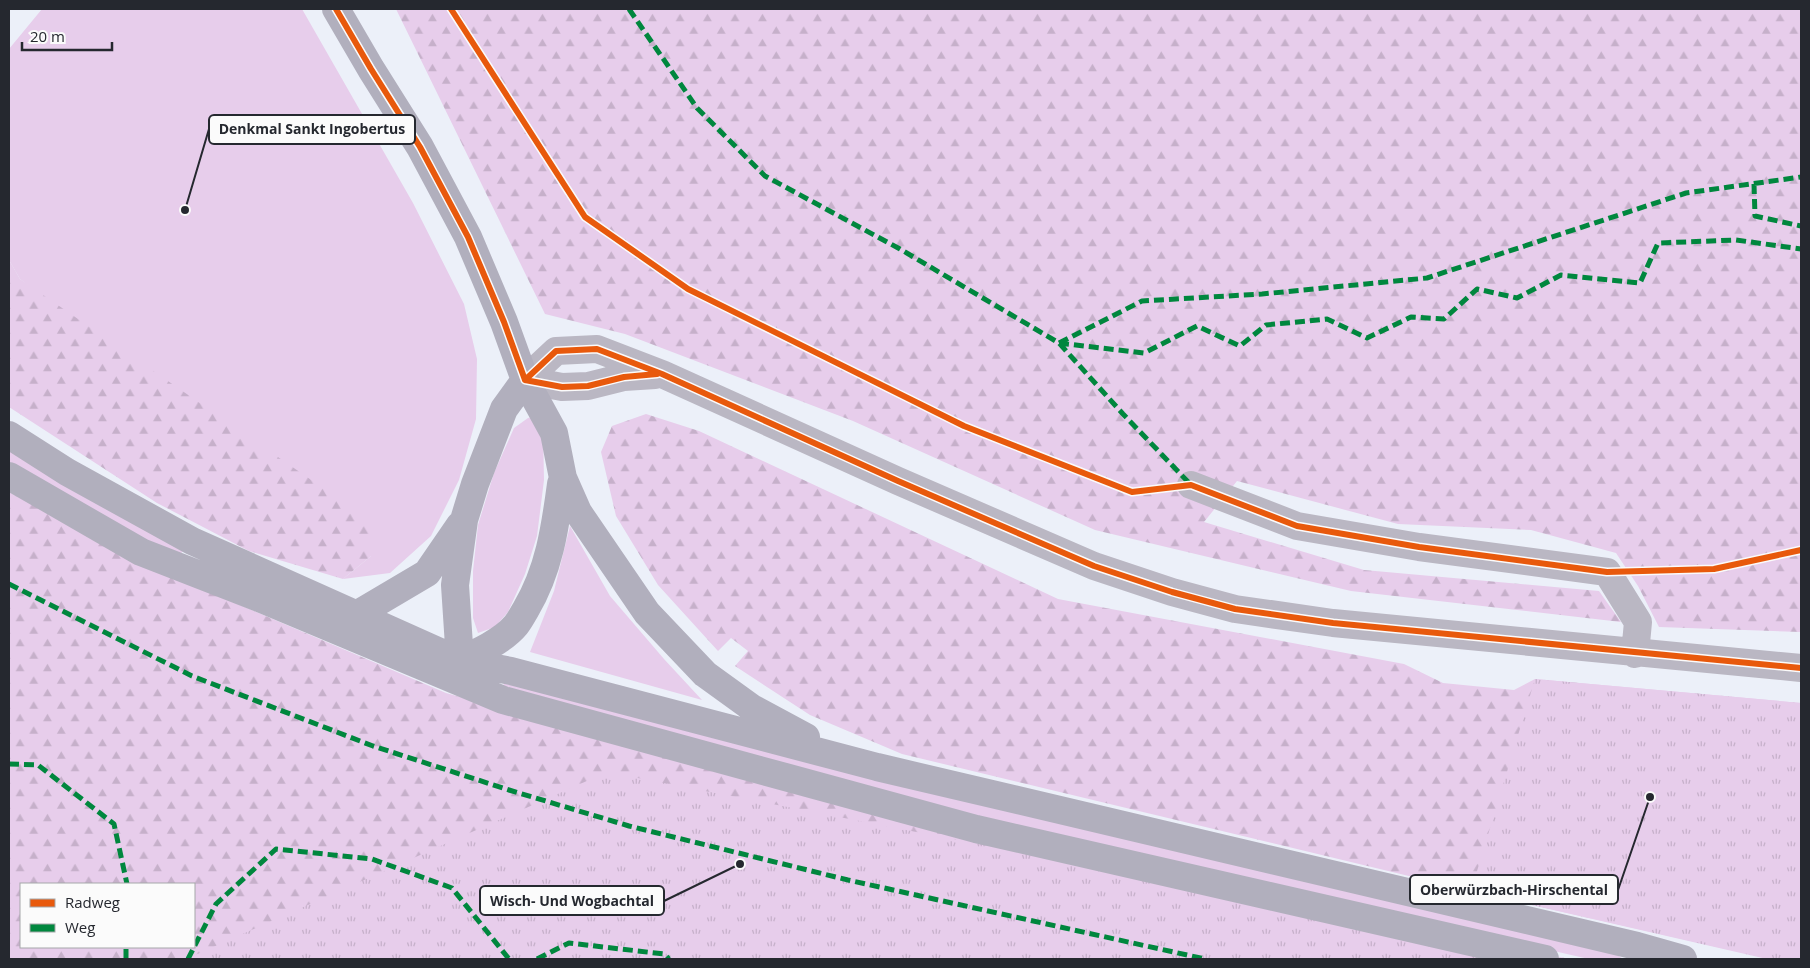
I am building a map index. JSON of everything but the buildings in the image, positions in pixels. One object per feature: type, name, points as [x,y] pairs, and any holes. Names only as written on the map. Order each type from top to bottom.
[{"type":"main road","points":[[336,9],[420,147],[468,236],[504,322],[525,380],[554,434],[563,478],[578,512],[647,613],[705,674],[752,708],[796,733],[877,767]]},
{"type":"main road","points":[[503,700],[472,678],[460,660],[455,584],[464,520],[474,484],[504,409],[525,380]]},
{"type":"main road","points":[[9,435],[67,472],[192,541],[460,660],[511,671],[877,767],[1627,944],[1683,959]]},
{"type":"main road","points":[[9,476],[141,552],[259,598],[503,700],[976,829],[1545,959]]},
{"type":"main road","points":[[421,667],[441,669],[492,644],[516,626],[535,594],[545,569],[554,536],[560,484],[563,478]]},
{"type":"main road","points":[[356,615],[427,573],[464,520]]},
{"type":"street","points":[[525,380],[556,351],[597,349],[662,374],[898,481],[1094,566],[1172,592],[1235,609],[1333,623],[1635,654],[1801,668]]},
{"type":"street","points":[[525,380],[562,387],[588,386],[624,377],[662,374]]},
{"type":"street","points":[[1191,485],[1296,526],[1420,547],[1607,572],[1638,622],[1635,654]]},
{"type":"green space","points":[[42,9],[302,9],[413,203],[464,304],[477,359],[476,419],[459,480],[431,536],[390,573],[343,579],[371,556],[20,279],[9,260],[9,49]]},
{"type":"green space","points":[[396,9],[1801,9],[1801,632],[1659,627],[1638,586],[1616,553],[1531,530],[1398,524],[1237,481],[1204,522],[1364,570],[1599,591],[1621,622],[1351,591],[1095,530],[853,421],[625,334],[545,314]]},
{"type":"green space","points":[[9,260],[20,279],[375,524],[371,556],[343,579],[249,551],[157,503],[9,407]]},
{"type":"green space","points":[[646,414],[699,431],[1058,599],[1404,664],[1443,683],[1514,690],[1535,679],[1801,703],[1801,959],[1770,959],[1471,891],[902,754],[810,715],[735,666],[748,651],[731,638],[718,651],[658,585],[616,516],[601,452],[612,426]]},
{"type":"green space","points":[[534,417],[543,429],[544,480],[537,536],[525,574],[508,612],[495,627],[478,633],[473,618],[473,571],[478,525],[494,473],[514,428],[528,418]]},
{"type":"green space","points":[[9,448],[183,551],[179,556],[138,539],[9,463]]},
{"type":"green space","points":[[9,492],[137,561],[446,693],[1002,847],[1498,959],[9,959]]},
{"type":"green space","points":[[570,526],[610,596],[702,700],[530,652],[554,591]]},
{"type":"green space","points":[[503,676],[1613,952],[1623,959],[1589,959],[977,820],[504,690]]},
{"type":"green space","points":[[1535,679],[1801,703],[1801,959],[1767,959],[1471,891]]},
{"type":"green space","points":[[607,772],[1570,959],[192,959],[193,956]]},
{"type":"marked path","points":[[629,9],[697,108],[765,176],[900,249],[1059,343],[1191,485]]},
{"type":"marked path","points":[[1059,343],[1142,301],[1262,294],[1427,278],[1686,193],[1801,177]]},
{"type":"marked path","points":[[1754,184],[1755,216],[1801,226]]},
{"type":"marked path","points":[[1059,343],[1144,353],[1197,326],[1240,346],[1266,325],[1327,319],[1367,338],[1411,317],[1444,319],[1477,289],[1517,298],[1561,275],[1640,283],[1658,243],[1736,240],[1801,249]]},
{"type":"marked path","points":[[9,584],[192,676],[373,746],[509,790],[629,826],[848,880],[1205,959]]},
{"type":"marked path","points":[[9,764],[38,765],[114,824],[127,883]]},
{"type":"marked path","points":[[195,945],[216,904],[276,849],[372,859],[452,888],[509,959]]},
{"type":"marked path","points":[[537,959],[569,943],[664,954],[669,959]]},
{"type":"marked path","points":[[126,948],[126,959]]},
{"type":"marked path","points":[[188,959],[194,948]]},
{"type":"cycle path","points":[[336,9],[420,147],[468,237],[504,322],[525,380]]},
{"type":"cycle path","points":[[451,9],[585,217],[688,289],[964,426],[1132,492],[1191,485],[1297,526],[1419,547],[1607,572],[1714,569],[1801,550]]},
{"type":"cycle path","points":[[525,380],[556,351],[597,349],[662,374],[898,481],[1094,566],[1172,592],[1235,609],[1333,623],[1801,668]]},
{"type":"cycle path","points":[[525,380],[562,387],[588,386],[624,377],[657,374]]},
{"type":"place","name":"Denkmal Sankt Ingobertus","points":[[185,210]]},
{"type":"place","name":"Oberwürzbach-Hirschental","points":[[1650,797]]},
{"type":"place","name":"Wisch- Und Wogbachtal","points":[[740,864]]}]
